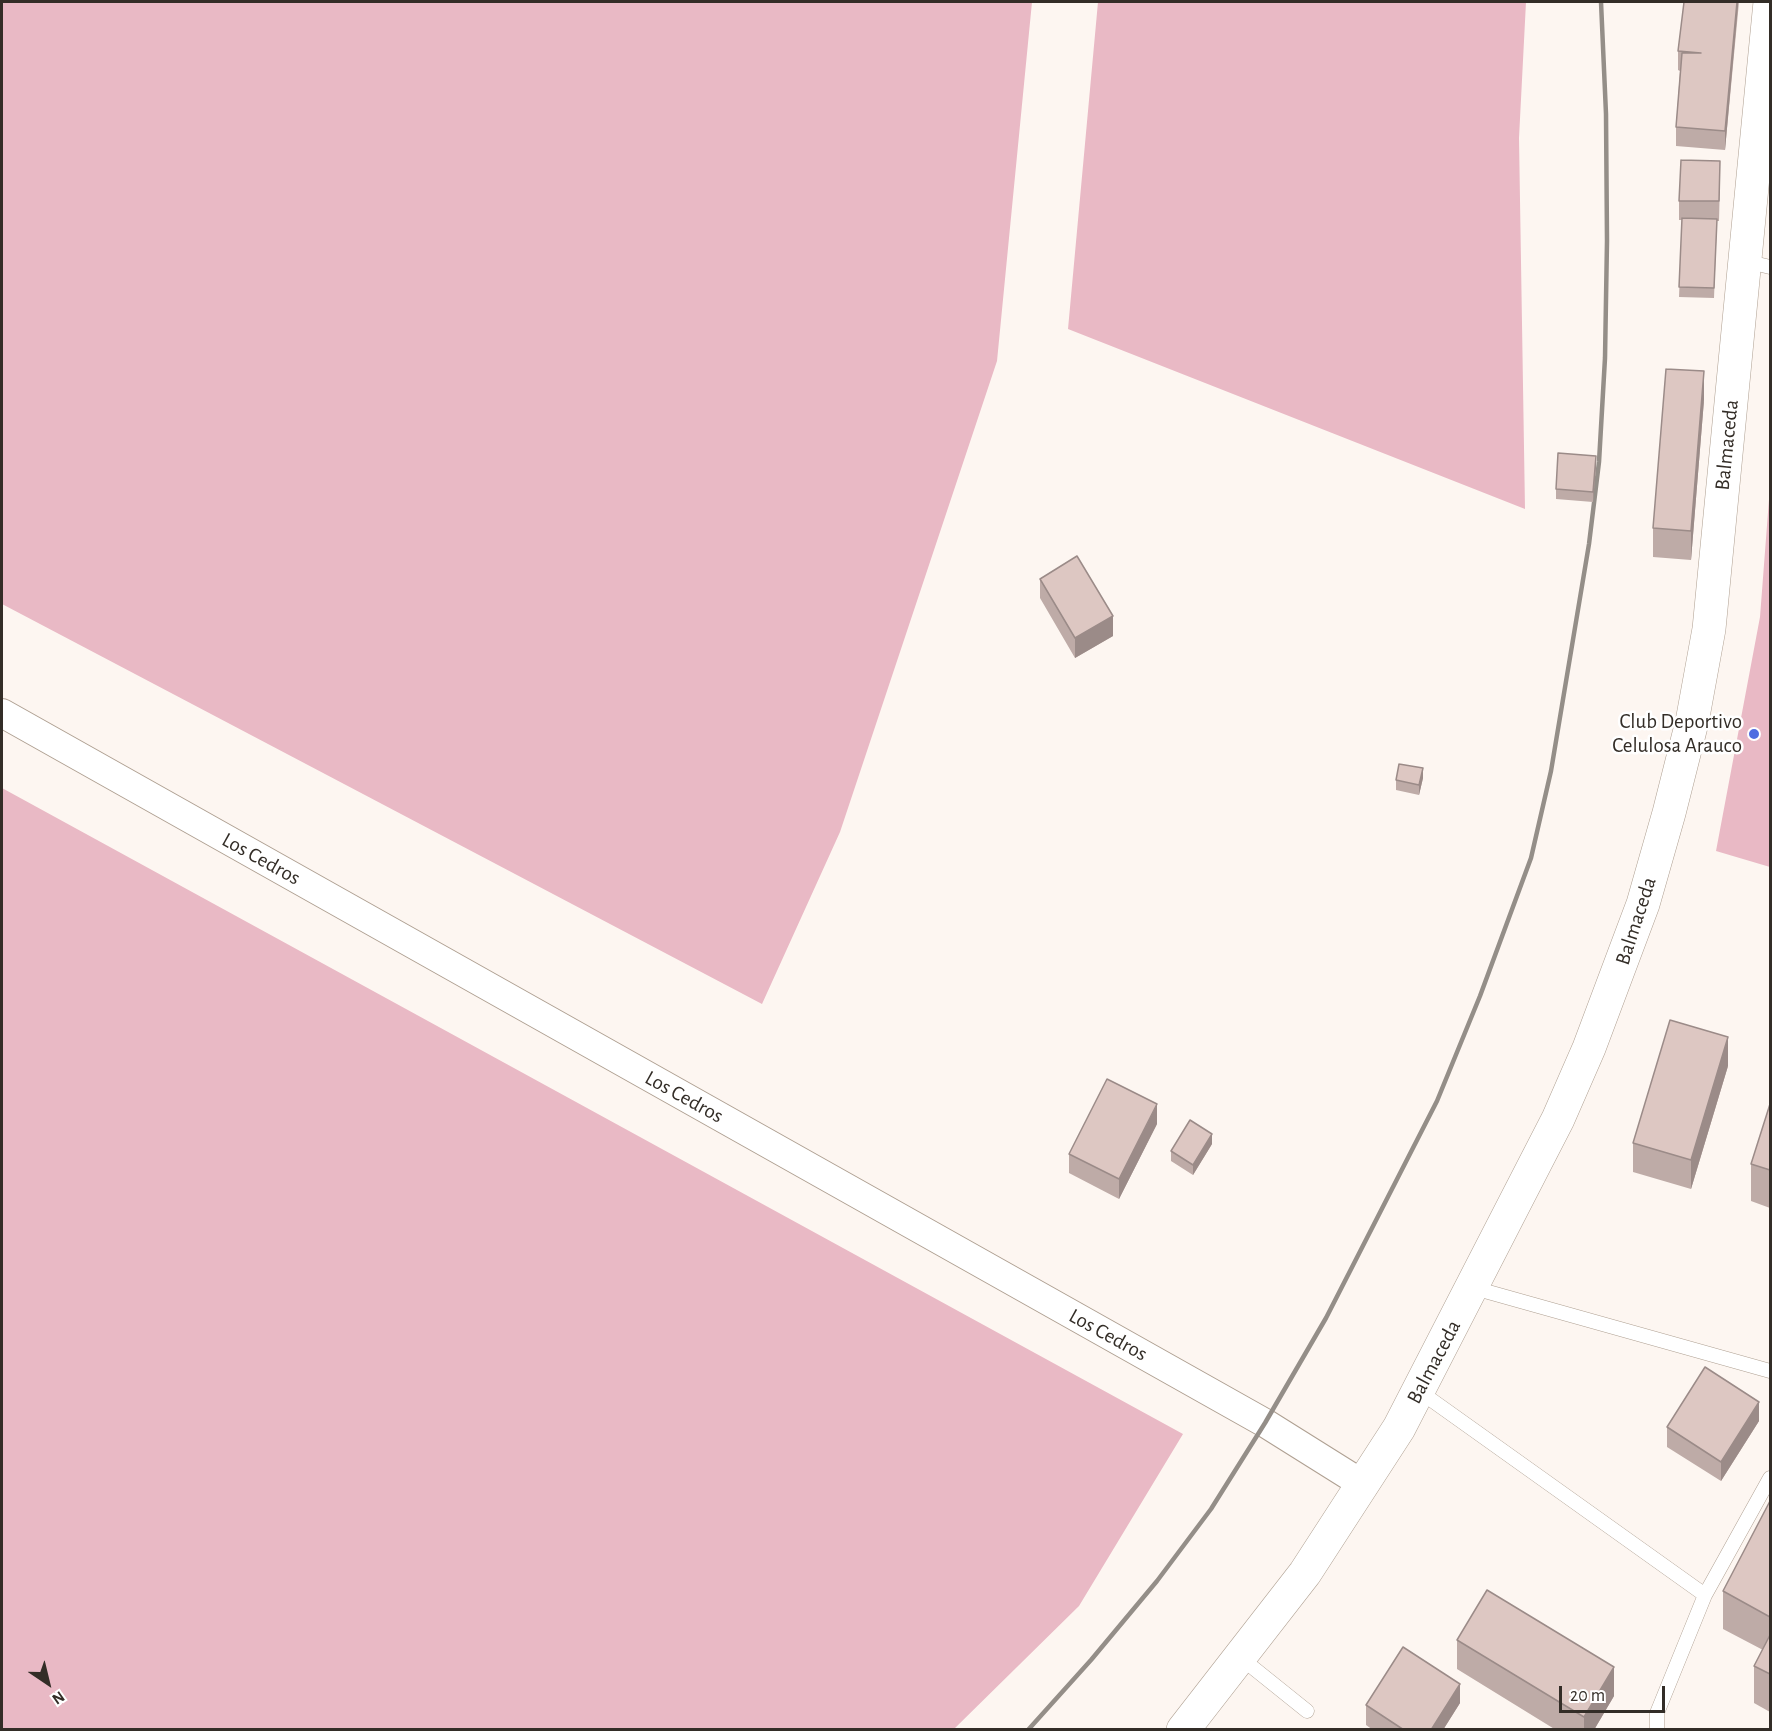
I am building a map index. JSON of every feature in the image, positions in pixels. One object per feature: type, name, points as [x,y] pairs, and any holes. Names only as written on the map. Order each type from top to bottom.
[{"type":"street","name":"Balmaceda","points":[[1183,1730],[1305,1573],[1364,1485],[1419,1391],[1474,1288],[1558,1119],[1590,1048],[1643,904],[1670,813],[1692,722],[1709,629],[1757,264],[1770,2]]},
{"type":"street","name":"Los Cedros","points":[[2,713],[1235,1406],[1364,1485]]},
{"type":"lane","points":[[1474,1288],[1770,1371]]},
{"type":"lane","points":[[1419,1391],[1705,1595]]},
{"type":"lane","points":[[1657,1730],[1657,1713],[1705,1595],[1770,1478]]},
{"type":"lane","points":[[1241,1658],[1307,1711]]},
{"type":"shaded area","points":[[2,2],[1032,2],[997,361],[840,832],[762,1004],[2,604]]},
{"type":"shaded area","points":[[1098,2],[1526,2],[1519,138],[1525,509],[1068,329]]},
{"type":"shaded area","name":"Club Deportivo Celulosa Arauco","points":[[1770,486],[1770,867],[1716,851],[1760,617]]},
{"type":"shaded area","points":[[2,788],[1183,1434],[1079,1606],[954,1729],[2,1729]]},
{"type":"building","points":[[1684,2],[1737,2],[1725,131],[1676,127],[1682,53],[1701,53],[1678,51]]},
{"type":"building","points":[[1681,160],[1720,161],[1719,201],[1679,201]]},
{"type":"building","points":[[1682,218],[1717,219],[1714,288],[1679,287]]},
{"type":"building","points":[[1666,369],[1704,371],[1691,531],[1653,528]]},
{"type":"building","points":[[1558,453],[1596,456],[1593,492],[1556,489]]},
{"type":"building","points":[[1077,556],[1113,616],[1075,638],[1040,579]]},
{"type":"building","points":[[1399,764],[1423,768],[1419,785],[1396,780]]},
{"type":"building","points":[[1670,1020],[1728,1037],[1691,1160],[1633,1143]]},
{"type":"building","points":[[1107,1079],[1157,1104],[1119,1179],[1069,1154]]},
{"type":"building","points":[[1770,1104],[1770,1170],[1751,1164]]},
{"type":"building","points":[[1190,1120],[1212,1134],[1193,1165],[1171,1151]]},
{"type":"building","points":[[1705,1367],[1759,1402],[1721,1462],[1667,1427]]},
{"type":"building","points":[[1770,1501],[1770,1617],[1723,1591]]},
{"type":"building","points":[[1487,1590],[1614,1667],[1584,1717],[1457,1640]]},
{"type":"building","points":[[1770,1635],[1770,1674],[1754,1666]]},
{"type":"building","points":[[1403,1647],[1460,1684],[1431,1730],[1404,1730],[1366,1705]]},
{"type":"railway","points":[[1028,1730],[1091,1660],[1157,1581],[1211,1509],[1265,1423],[1326,1318],[1437,1101],[1480,996],[1531,858],[1551,771],[1589,544],[1599,462],[1605,358],[1607,241],[1606,114],[1601,2]]},
{"type":"place","name":"Club Deportivo Celulosa Arauco","points":[[1754,734]]}]
